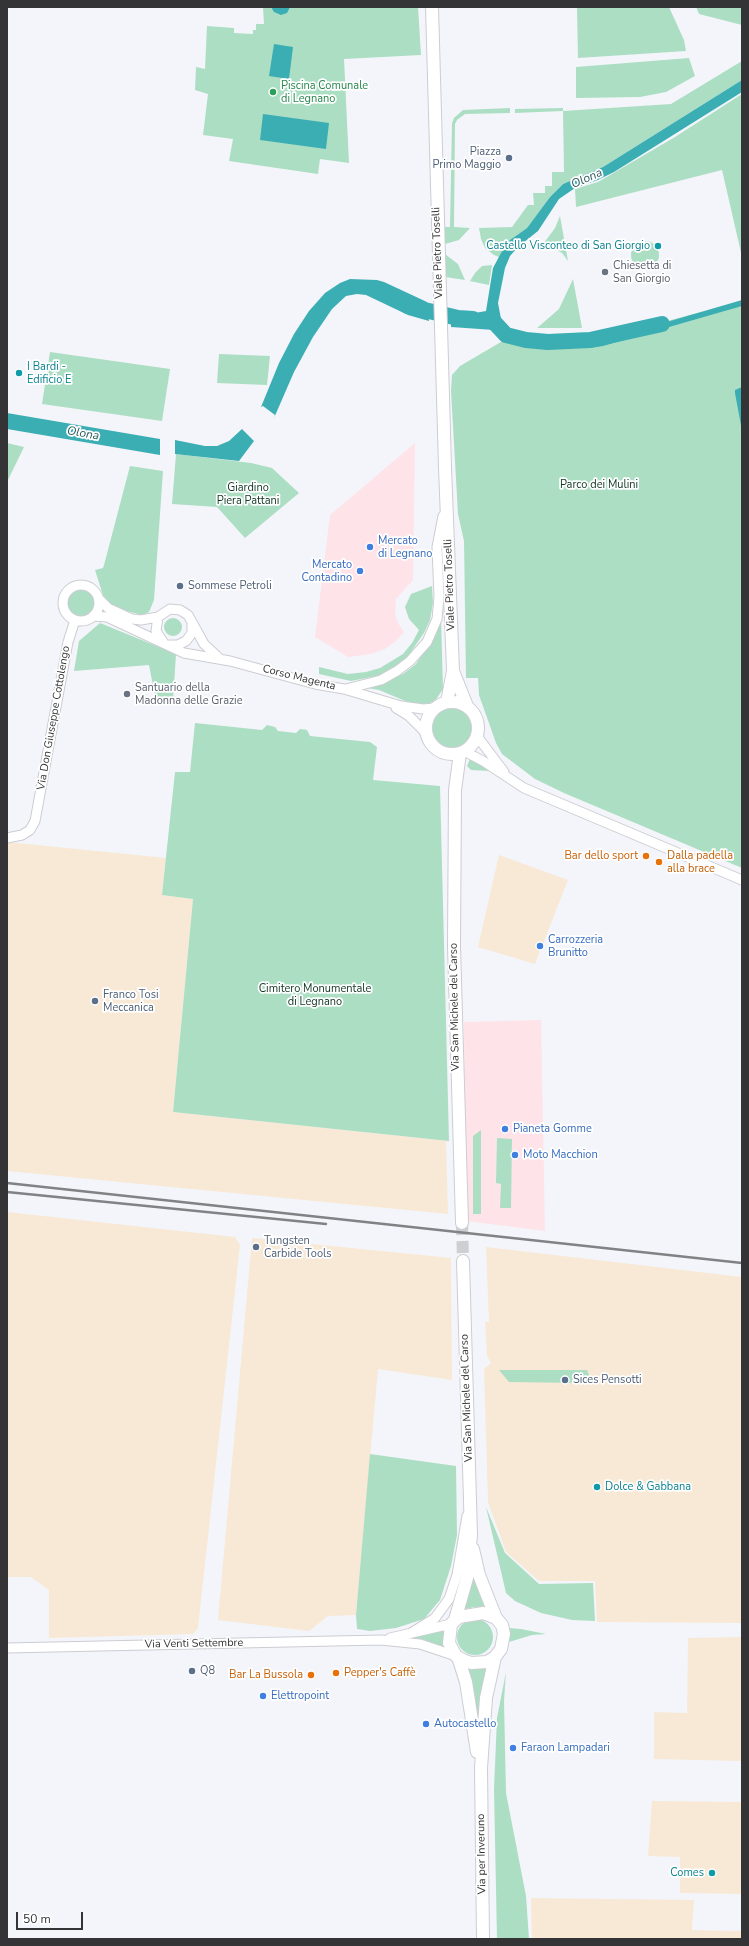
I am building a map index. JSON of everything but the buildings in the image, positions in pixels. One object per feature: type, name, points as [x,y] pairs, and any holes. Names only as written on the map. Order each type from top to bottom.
[{"type":"main road","name":"Viale Pietro Toselli","points":[[432,7],[441,332],[453,671],[447,702]]},
{"type":"main road","name":"Viale Pietro Toselli","points":[[453,671],[466,706]]},
{"type":"main road","points":[[454,701],[466,706],[472,710],[478,722],[477,736],[470,747],[462,752],[444,753],[433,746],[426,734],[427,720],[434,708],[447,702],[454,701]]},
{"type":"main road","name":"Via San Michele del Carso","points":[[462,752],[455,790],[454,946],[462,1223]]},
{"type":"main road","name":"Via San Michele del Carso","points":[[444,753],[451,771],[455,790]]},
{"type":"main road","name":"Via San Michele del Carso","points":[[463,1261],[471,1535]]},
{"type":"main road","points":[[471,1535],[479,1575],[496,1618],[502,1625],[504,1634],[503,1645],[495,1657],[487,1662],[477,1663],[471,1663],[457,1657],[449,1643],[453,1622],[467,1578],[471,1535]]},
{"type":"main road","points":[[453,1622],[468,1614],[483,1613],[496,1618]]},
{"type":"main road","name":"Via per Inveruno","points":[[457,1657],[466,1682],[481,1768]]},
{"type":"main road","name":"Via per Inveruno","points":[[483,1939],[481,1768],[486,1698],[495,1657]]},
{"type":"street","name":"Viale Pietro Toselli","points":[[344,689],[381,680],[397,671],[416,655],[429,638],[437,619],[439,596],[437,547],[447,499]]},
{"type":"street","name":"Corso Magenta","points":[[219,658],[204,644],[188,615],[175,609],[166,611],[158,617],[141,620],[132,619],[108,608],[99,599],[94,590],[86,585],[77,585],[68,589],[63,597],[63,607],[67,615],[75,620],[85,621],[93,616],[106,617],[184,653],[219,658],[283,674],[315,684],[344,689],[378,700],[414,709],[434,708]]},
{"type":"street","points":[[93,616],[98,608],[99,599]]},
{"type":"street","points":[[158,617],[156,631],[166,644],[178,645],[186,641],[192,633],[192,623]]},
{"type":"street","name":"Via Don Giuseppe Cottolengo","points":[[7,838],[18,837],[26,833],[33,826],[36,817],[68,642],[75,620]]},
{"type":"street","name":"Corso Magenta","points":[[378,700],[409,716],[426,734]]},
{"type":"street","points":[[477,736],[508,778]]},
{"type":"street","points":[[462,752],[483,761],[524,788],[742,880]]},
{"type":"street","points":[[411,1633],[435,1618],[449,1599],[457,1575],[469,1501]]},
{"type":"street","name":"Via Venti Settembre","points":[[381,1640],[453,1622]]},
{"type":"street","name":"Via Venti Settembre","points":[[7,1648],[381,1640],[420,1644],[457,1657]]},
{"type":"shaded area","name":"Mercato di Legnano","points":[[415,443],[413,580],[396,599],[395,614],[398,623],[404,632],[396,641],[385,649],[371,654],[348,657],[315,637],[330,515]]},
{"type":"shaded area","name":"Franco Tosi Meccanica","points":[[7,842],[166,858],[162,895],[193,899],[173,1112],[449,1141],[446,1142],[448,1214],[7,1171]]},
{"type":"shaded area","points":[[499,855],[568,880],[535,964],[478,947]]},
{"type":"shaded area","points":[[541,1020],[545,1231],[466,1221],[464,1022]]},
{"type":"shaded area","points":[[7,1212],[235,1237],[240,1245],[198,1628],[193,1634],[49,1638],[49,1590],[31,1577],[7,1577]]},
{"type":"shaded area","points":[[252,1238],[451,1258],[452,1380],[378,1369],[356,1615],[328,1616],[309,1631],[218,1620]]},
{"type":"shaded area","points":[[486,1247],[742,1277],[742,1623],[597,1622],[595,1581],[539,1581],[506,1552],[488,1502],[484,1369],[491,1363],[487,1356],[485,1322],[489,1322]]},
{"type":"shaded area","points":[[742,1637],[742,1761],[654,1759],[654,1712],[687,1713],[688,1638]]},
{"type":"shaded area","points":[[652,1801],[742,1802],[742,1894],[680,1893],[680,1857],[648,1856]]},
{"type":"shaded area","points":[[531,1898],[694,1900],[692,1930],[742,1931],[742,1939],[532,1939]]},
{"type":"green space","name":"Piscina Comunale di Legnano","points":[[263,7],[418,7],[421,55],[344,59],[349,163],[320,159],[318,174],[229,161],[233,139],[203,135],[208,94],[195,90],[196,67],[205,69],[207,26],[234,28],[234,33],[253,34],[253,30],[256,30],[256,24],[264,24]]},
{"type":"green space","points":[[577,7],[669,7],[684,40],[686,51],[578,58]]},
{"type":"green space","points":[[696,7],[742,7],[742,25],[699,14]]},
{"type":"green space","points":[[689,58],[695,76],[666,92],[640,97],[576,98],[576,67]]},
{"type":"green space","points":[[742,61],[742,80],[603,167],[563,184],[550,197],[527,228],[514,237],[499,257],[494,255],[485,248],[481,239],[479,228],[512,227],[528,205],[534,205],[533,193],[545,193],[545,186],[552,186],[552,172],[564,172],[563,111],[671,104]]},
{"type":"green space","points":[[742,94],[742,257],[722,170],[576,207],[575,189],[598,182],[675,137]]},
{"type":"green space","points":[[510,108],[510,113],[465,114],[457,120],[455,124],[454,227],[470,228],[459,240],[445,244],[445,227],[450,227],[452,123],[454,118],[463,110]]},
{"type":"green space","points":[[563,108],[563,111],[515,113],[515,109]]},
{"type":"green space","points":[[560,216],[568,261],[562,253],[557,250],[541,247],[555,228]]},
{"type":"green space","points":[[645,241],[655,245],[659,255],[655,265],[645,269],[635,265],[631,255],[635,245]]},
{"type":"green space","points":[[445,254],[458,264],[465,280],[445,277]]},
{"type":"green space","points":[[492,265],[489,285],[470,281],[482,266]]},
{"type":"green space","points":[[573,279],[582,328],[537,328],[559,309]]},
{"type":"green space","name":"Parco dei Mulini","points":[[742,301],[742,868],[564,793],[535,779],[502,754],[496,743],[479,695],[478,678],[466,678],[464,541],[458,514],[451,391],[452,375],[460,366],[506,339],[513,343],[539,346],[581,344]]},
{"type":"green space","points":[[50,352],[170,369],[162,421],[42,404]]},
{"type":"green space","points":[[219,354],[270,356],[267,385],[217,383]]},
{"type":"green space","points":[[7,443],[24,447],[7,482]]},
{"type":"green space","name":"Giardino Piera Pattani","points":[[176,454],[251,463],[272,468],[299,493],[245,538],[217,507],[172,504]]},
{"type":"green space","points":[[130,466],[163,471],[154,600],[149,612],[142,615],[118,609],[110,603],[103,595],[95,570],[103,568]]},
{"type":"green space","points":[[432,586],[433,603],[430,620],[424,633],[406,659],[396,668],[382,675],[351,681],[319,674],[319,667],[348,674],[366,672],[380,668],[403,654],[412,643],[419,630],[409,619],[405,607],[411,594]]},
{"type":"green space","points":[[80,589],[90,593],[94,603],[90,613],[80,617],[70,613],[66,603],[70,593]]},
{"type":"green space","points":[[169,618],[177,618],[182,623],[180,634],[177,636],[169,636],[164,631],[164,623]]},
{"type":"green space","points":[[441,618],[443,689],[435,701],[425,705],[410,703],[379,690],[368,688],[403,674],[416,664],[431,641]]},
{"type":"green space","points":[[100,623],[176,654],[173,700],[156,701],[149,665],[74,671],[79,641]]},
{"type":"green space","points":[[452,708],[466,714],[472,728],[466,742],[452,748],[438,742],[432,728],[438,714]]},
{"type":"green space","name":"Cimitero Monumentale di Legnano","points":[[195,723],[262,730],[267,725],[275,727],[278,731],[296,733],[300,729],[307,730],[310,736],[370,742],[377,747],[373,780],[440,786],[449,1141],[173,1112],[193,899],[162,895],[175,772],[190,772]]},
{"type":"green space","points":[[470,759],[478,762],[489,771],[471,770],[467,766]]},
{"type":"green space","points":[[481,1130],[481,1214],[473,1214],[473,1136]]},
{"type":"green space","points":[[497,1138],[512,1139],[511,1208],[500,1208],[501,1184],[496,1183]]},
{"type":"green space","points":[[499,1370],[587,1370],[589,1375],[577,1383],[509,1382]]},
{"type":"green space","points":[[370,1454],[456,1466],[457,1535],[451,1566],[440,1600],[424,1619],[396,1628],[370,1631],[357,1629],[356,1615]]},
{"type":"green space","points":[[486,1507],[505,1553],[539,1584],[593,1583],[595,1621],[572,1620],[541,1613],[515,1601],[506,1593]]},
{"type":"green space","points":[[473,1565],[486,1609],[474,1607],[462,1610]]},
{"type":"green space","points":[[475,1619],[488,1624],[493,1637],[488,1650],[475,1655],[462,1650],[457,1637],[462,1624]]},
{"type":"green space","points":[[508,1628],[546,1634],[532,1635],[509,1642]]},
{"type":"green space","points":[[444,1629],[445,1647],[422,1640],[406,1639]]},
{"type":"green space","points":[[466,1666],[477,1669],[487,1667],[480,1729]]},
{"type":"green space","points":[[506,1672],[504,1701],[506,1793],[526,1896],[529,1939],[497,1939],[494,1789],[497,1718]]},
{"type":"water","points":[[271,7],[290,7],[287,13],[281,15],[274,12]]},
{"type":"water","points":[[274,44],[293,47],[289,79],[269,76]]},
{"type":"water","points":[[742,80],[742,92],[614,172],[598,180],[575,188],[559,199],[538,231],[518,247],[510,256],[505,268],[498,303],[502,324],[506,330],[502,334],[494,330],[451,327],[451,311],[469,314],[486,311],[493,268],[501,253],[510,240],[527,228],[550,197],[563,184],[603,167]]},
{"type":"water","points":[[263,114],[329,123],[326,149],[260,140]]},
{"type":"water","points":[[350,279],[377,280],[384,282],[427,302],[429,321],[408,315],[366,295],[357,294],[346,296],[332,309],[313,337],[294,372],[274,418],[275,415],[263,406],[261,407],[279,363],[294,334],[309,311],[325,293],[340,283]]},
{"type":"water","points":[[742,300],[742,306],[603,346],[590,348],[540,347],[523,345],[508,339],[512,335],[525,340],[540,341],[602,341]]},
{"type":"water","points":[[742,387],[742,431],[735,390]]},
{"type":"water","points":[[7,413],[160,439],[160,455],[7,429]]},
{"type":"water","points":[[242,429],[254,441],[239,461],[175,454],[175,440],[205,446],[217,446],[229,441]]},
{"type":"waterway","name":"Olona","points":[[408,306],[458,318],[473,319]]},
{"type":"waterway","name":"Olona","points":[[493,321],[506,335],[526,340],[548,342],[590,340],[662,324]]},
{"type":"tunnel","points":[[462,1223],[463,1261]]},
{"type":"railway","points":[[7,1183],[742,1263]]},
{"type":"railway","points":[[7,1192],[326,1224]]},
{"type":"place","name":"Piscina Comunale di Legnano","points":[[273,92]]},
{"type":"place","name":"Piazza Primo Maggio","points":[[509,158]]},
{"type":"place","name":"Castello Visconteo di San Giorgio","points":[[658,246]]},
{"type":"place","name":"Chiesetta di San Giorgio","points":[[605,272]]},
{"type":"place","name":"I Bardi - Edificio E","points":[[19,373]]},
{"type":"place","name":"Mercato di Legnano","points":[[370,547]]},
{"type":"place","name":"Mercato Contadino","points":[[360,571]]},
{"type":"place","name":"Sommese Petroli","points":[[180,586]]},
{"type":"place","name":"Santuario della Madonna delle Grazie","points":[[127,694]]},
{"type":"place","name":"Bar dello sport","points":[[646,856]]},
{"type":"place","name":"Dalla padella alla brace","points":[[659,862]]},
{"type":"place","name":"Carrozzeria Brunitto","points":[[540,946]]},
{"type":"place","name":"Franco Tosi Meccanica","points":[[95,1001]]},
{"type":"place","name":"Pianeta Gomme","points":[[505,1129]]},
{"type":"place","name":"Moto Macchion","points":[[515,1155]]},
{"type":"place","name":"Tungsten Carbide Tools","points":[[256,1247]]},
{"type":"place","name":"Sices Pensotti","points":[[565,1380]]},
{"type":"place","name":"Dolce & Gabbana","points":[[597,1487]]},
{"type":"place","name":"Q8","points":[[192,1671]]},
{"type":"place","name":"Pepper's Caffè","points":[[336,1673]]},
{"type":"place","name":"Bar La Bussola","points":[[311,1675]]},
{"type":"place","name":"Elettropoint","points":[[263,1696]]},
{"type":"place","name":"Autocastello","points":[[426,1724]]},
{"type":"place","name":"Faraon Lampadari","points":[[513,1748]]},
{"type":"place","name":"Comes","points":[[712,1873]]}]
